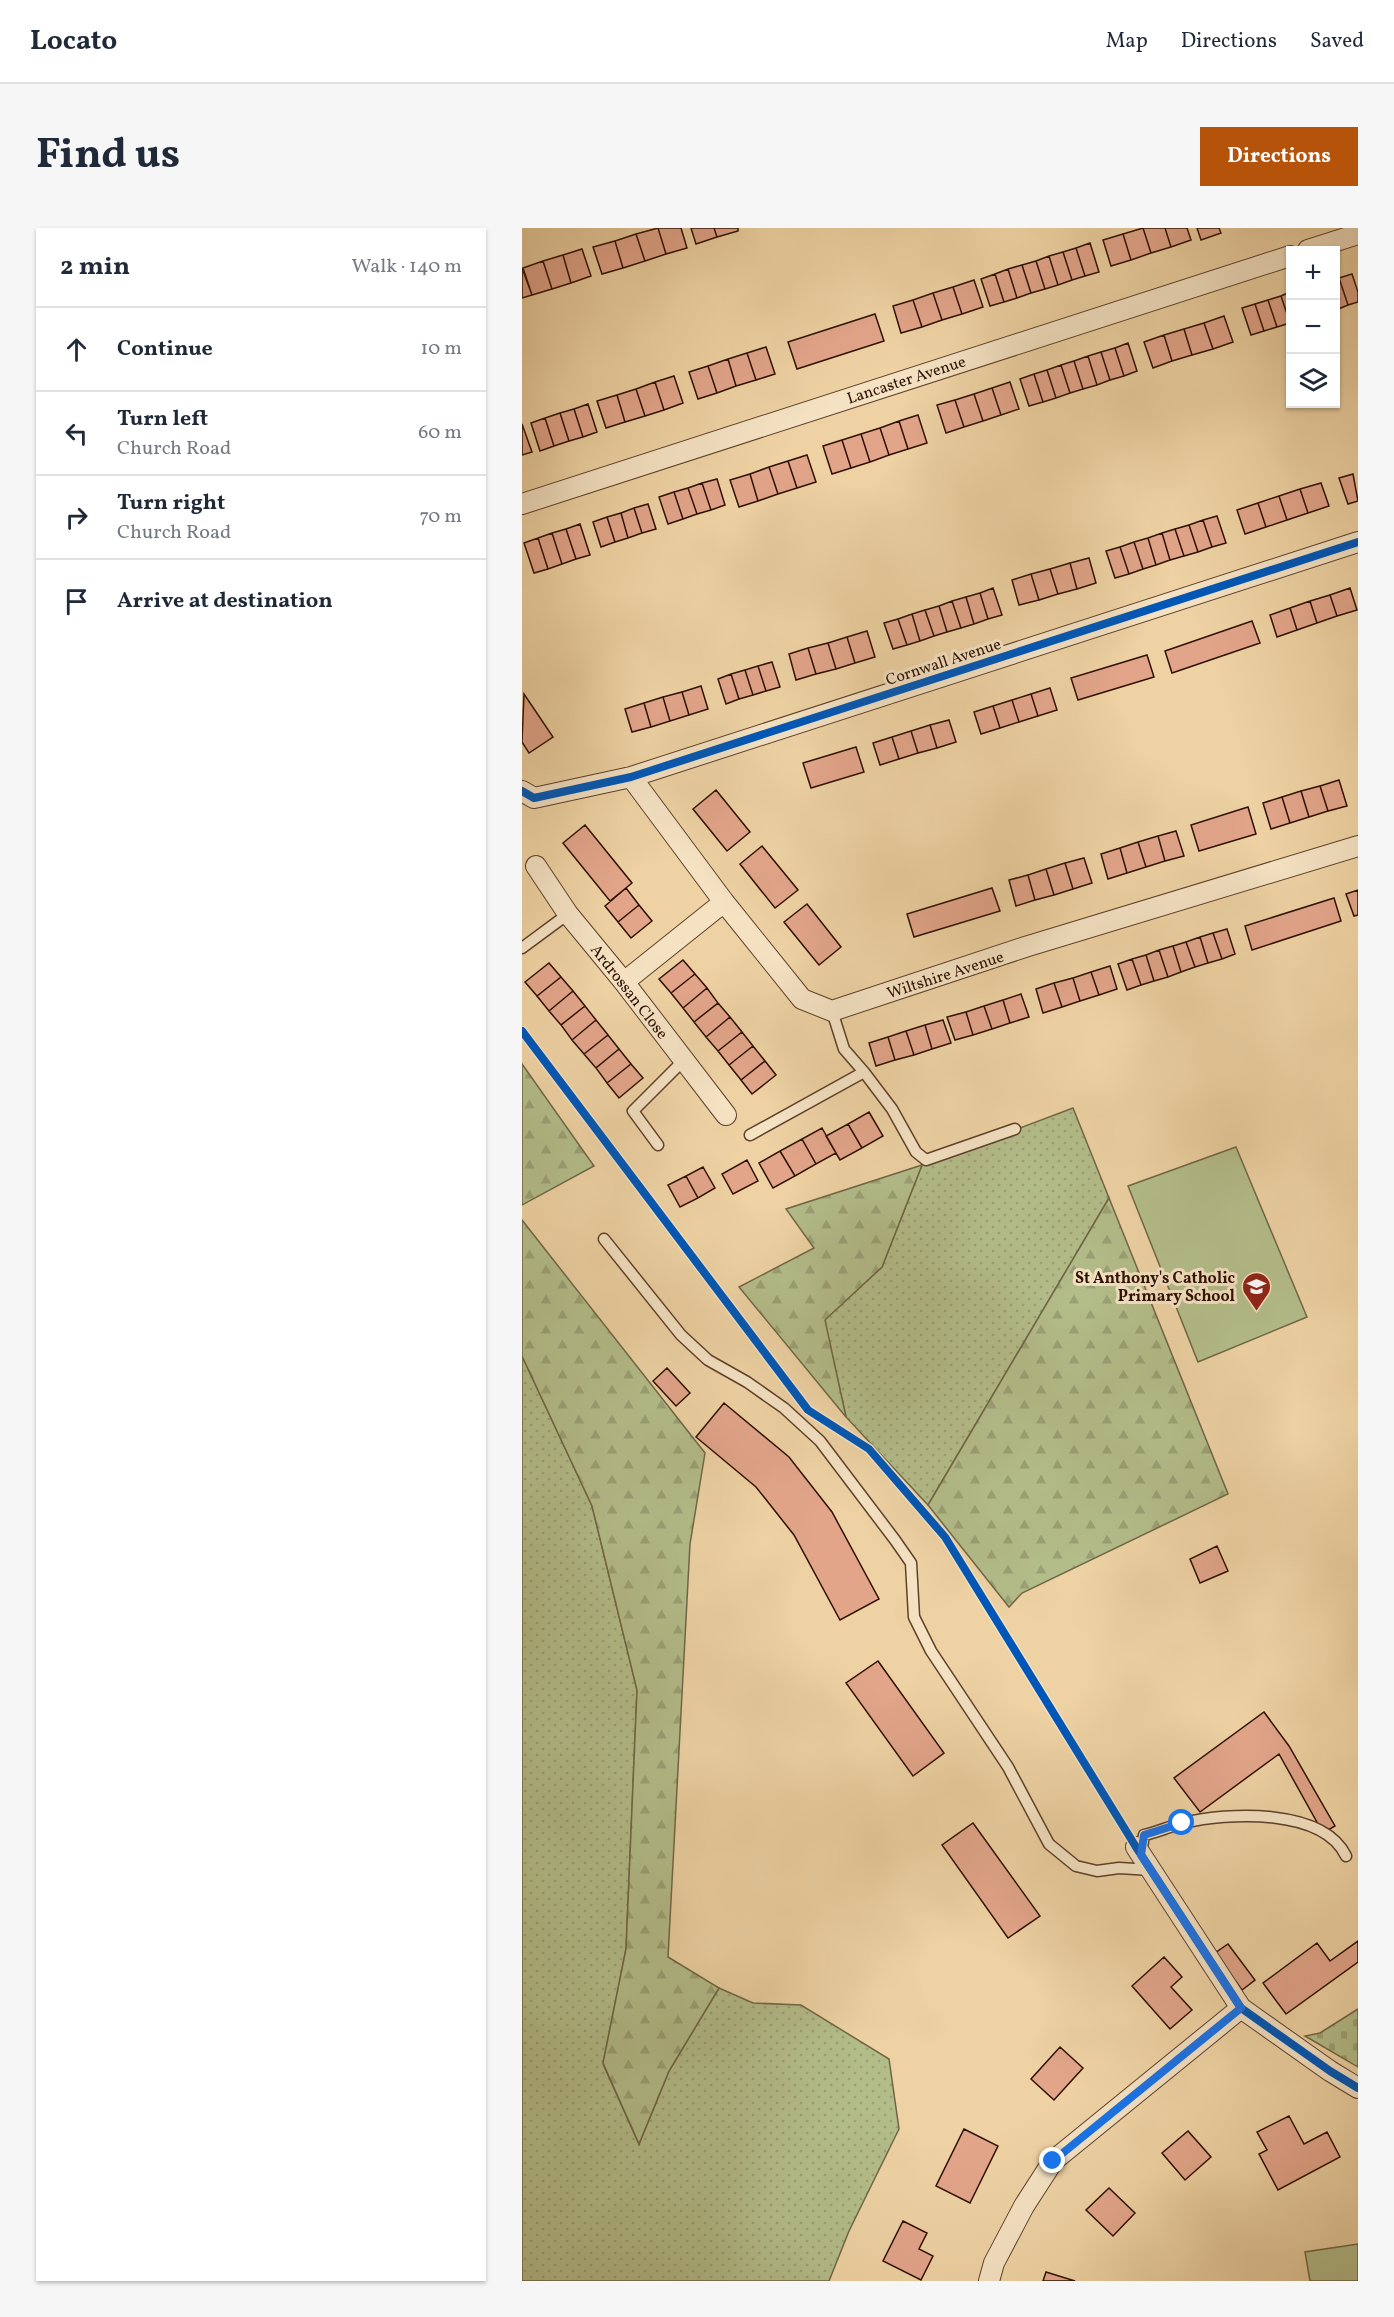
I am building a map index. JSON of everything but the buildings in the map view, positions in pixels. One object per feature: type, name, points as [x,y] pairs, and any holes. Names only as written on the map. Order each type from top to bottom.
[{"type":"street","points":[[1320,246],[1358,234]]},
{"type":"street","name":"Lancaster Avenue","points":[[522,504],[1286,257]]},
{"type":"street","name":"Cornwall Avenue","points":[[528,794],[631,777],[1358,542]]},
{"type":"street","points":[[631,777],[724,902],[802,999],[832,1011]]},
{"type":"street","name":"Wiltshire Avenue","points":[[832,1011],[1025,947],[1358,846]]},
{"type":"street","name":"Ardrossan Close","points":[[536,866],[568,914],[624,982],[726,1115]]},
{"type":"street","points":[[624,982],[724,902]]},
{"type":"street","points":[[1143,1857],[1241,2008],[1358,2088]]},
{"type":"street","points":[[989,2281],[994,2263],[1024,2206],[1053,2161],[1241,2008]]},
{"type":"lane","points":[[522,948],[568,914]]},
{"type":"lane","points":[[832,1011],[844,1049],[892,1109],[916,1152],[926,1160],[1015,1129]]},
{"type":"lane","points":[[658,1145],[633,1111],[684,1060]]},
{"type":"lane","points":[[750,1135],[864,1072]]},
{"type":"lane","points":[[604,1239],[681,1335],[708,1360],[747,1382],[784,1408],[820,1441],[882,1522],[911,1563],[914,1617],[931,1651],[1008,1767],[1049,1844],[1076,1866],[1097,1871],[1119,1868],[1143,1857],[1144,1835],[1182,1823],[1244,1815],[1281,1819],[1310,1827],[1332,1837],[1346,1856]]},
{"type":"green space","points":[[522,1064],[594,1166],[522,1205]]},
{"type":"green space","points":[[1073,1108],[1109,1198],[928,1505],[846,1417],[824,1320],[882,1267],[922,1165]]},
{"type":"green space","points":[[1236,1147],[1307,1317],[1198,1362],[1128,1186]]},
{"type":"green space","points":[[922,1165],[882,1267],[825,1320],[846,1417],[739,1287],[814,1248],[786,1209]]},
{"type":"green space","points":[[1109,1198],[1228,1494],[1022,1593],[1009,1607],[928,1505]]},
{"type":"green space","points":[[522,1220],[705,1453],[690,1544],[668,1957],[719,1988],[669,2071],[639,2144],[603,2063],[626,1949],[637,1690],[592,1506],[522,1356]]},
{"type":"green space","points":[[522,1356],[592,1506],[637,1690],[626,1949],[603,2064],[639,2144],[669,2071],[719,1988],[753,2003],[801,2005],[889,2059],[899,2129],[849,2231],[829,2281],[522,2281]]},
{"type":"green space","points":[[1358,2009],[1358,2067],[1305,2036],[1320,2033]]},
{"type":"green space","points":[[1358,2244],[1358,2281],[1310,2281],[1305,2252]]},
{"type":"cycle path","points":[[522,791],[534,798],[631,777],[1358,542]]},
{"type":"cycle path","points":[[522,1031],[808,1410],[869,1449],[945,1537],[1136,1847],[1241,2008],[1358,2088]]},
{"type":"place","name":"St Anthony's Catholic Primary School","points":[[1256,1312]]},
{"type":"route","points":[[1053,2161],[1241,2008],[1141,1855],[1144,1835],[1182,1823]]}]
